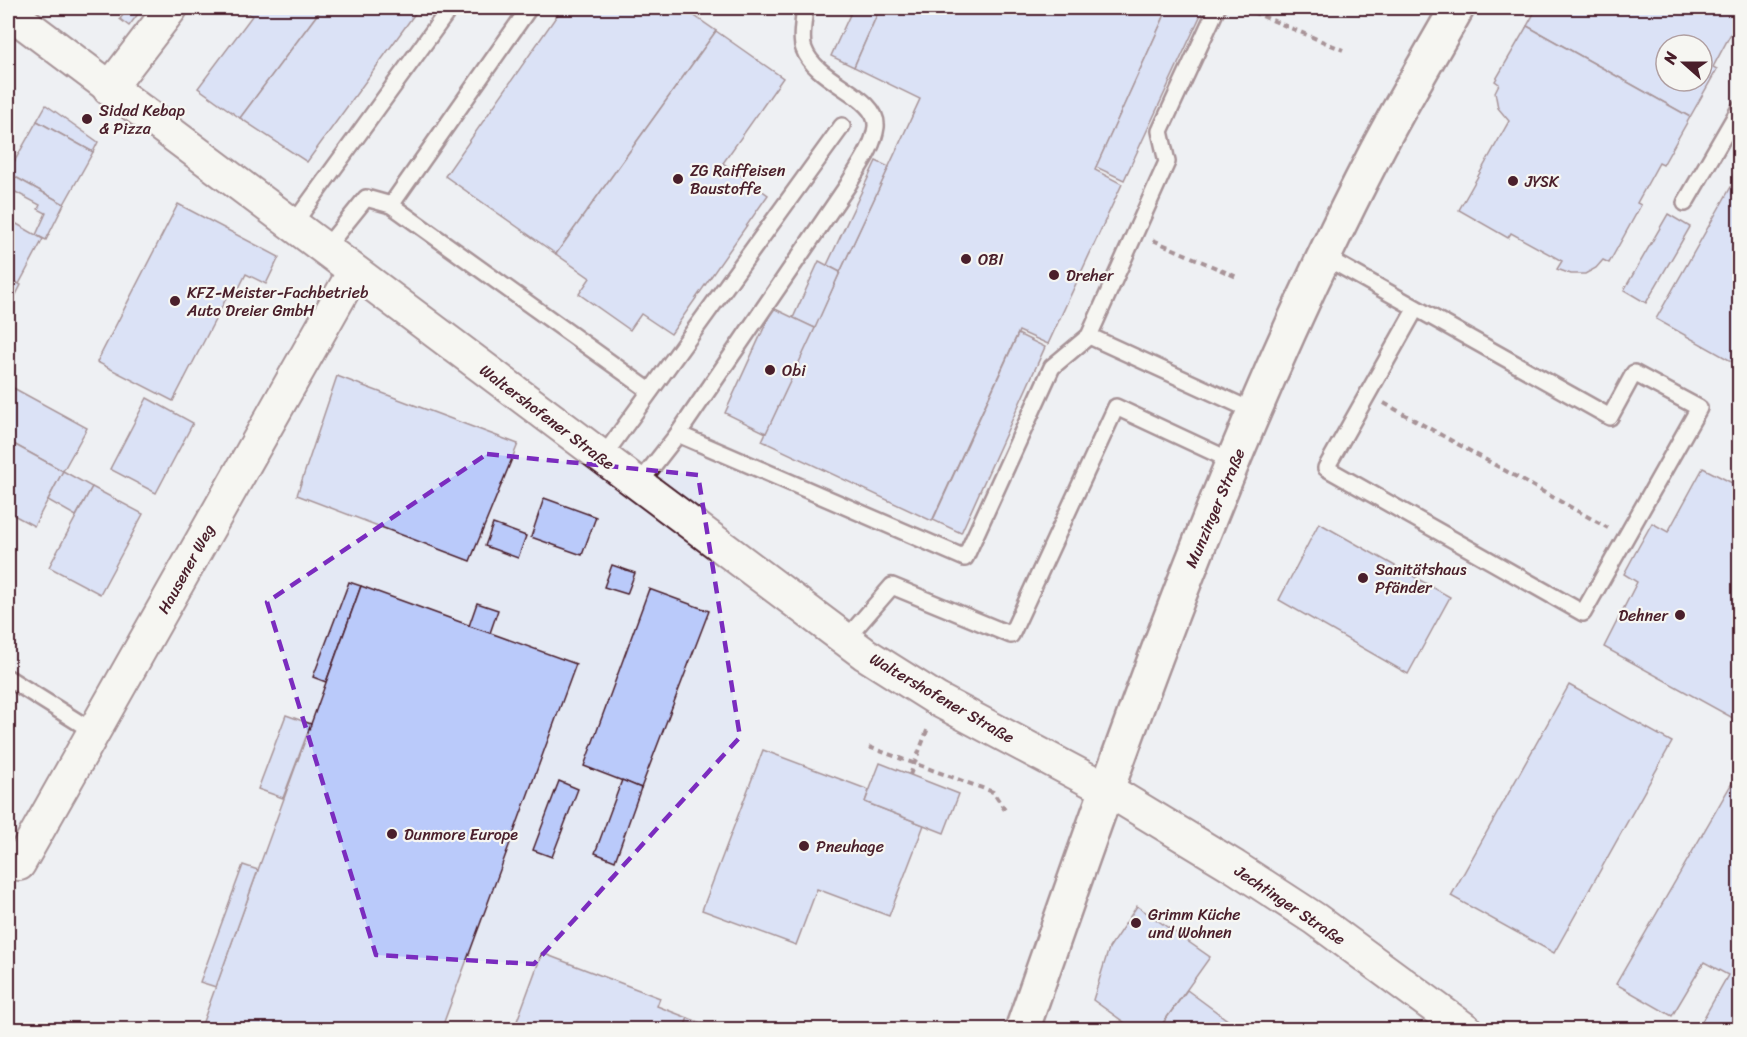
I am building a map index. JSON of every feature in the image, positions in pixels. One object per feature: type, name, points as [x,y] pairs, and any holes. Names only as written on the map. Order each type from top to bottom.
[{"type":"street","points":[[109,89],[171,8]]},
{"type":"street","name":"Munzinger Straße","points":[[1022,1029],[1157,651],[1255,412],[1325,257],[1376,153],[1457,8]]},
{"type":"street","name":"Waltershofener Straße","points":[[8,11],[353,273],[846,639],[938,700],[1108,790]]},
{"type":"street","name":"Hausener Weg","points":[[19,864],[353,273]]},
{"type":"street","name":"Jechtinger Straße","points":[[1108,790],[1235,867],[1315,919],[1466,1029]]},
{"type":"lane","points":[[292,226],[450,8]]},
{"type":"lane","points":[[391,205],[529,8]]},
{"type":"lane","points":[[638,485],[678,434],[848,185],[870,148],[876,126],[873,111],[860,98],[836,85],[815,68],[803,48],[805,8]]},
{"type":"lane","points":[[678,434],[965,558],[1053,367],[1089,336],[1167,162],[1160,131],[1216,8]]},
{"type":"lane","points":[[1685,203],[1740,108]]},
{"type":"lane","points":[[602,458],[842,126]]},
{"type":"lane","points":[[324,250],[366,198],[391,205],[650,391]]},
{"type":"lane","points":[[1325,257],[1416,308],[1610,417],[1635,373],[1699,408],[1583,613],[1326,468],[1416,308]]},
{"type":"lane","points":[[1089,336],[1255,412]]},
{"type":"lane","points":[[846,639],[892,586],[1011,635],[1116,407],[1234,462]]},
{"type":"lane","points":[[8,678],[94,732]]},
{"type":"path","points":[[1243,8],[1343,50]]},
{"type":"path","points":[[1136,233],[1239,278]]},
{"type":"path","points":[[1368,394],[1626,539]]},
{"type":"path","points":[[910,775],[938,700]]},
{"type":"path","points":[[869,747],[993,792],[1007,813]]},
{"type":"highlighted area","points":[[487,454],[698,475],[740,737],[534,964],[376,955],[267,602]]},
{"type":"shaded area","points":[[8,8],[1739,8],[1739,1029],[8,1029]]},
{"type":"building","points":[[128,8],[141,10],[129,26],[120,19]]},
{"type":"building","points":[[241,8],[322,8],[240,118],[198,88],[252,16]]},
{"type":"building","points":[[322,8],[419,8],[307,162],[240,118]]},
{"type":"building","points":[[549,8],[683,8],[716,31],[556,254],[445,176],[558,14]]},
{"type":"building","points":[[853,8],[880,8],[854,67],[831,56]]},
{"type":"building","name":"OBI","points":[[880,8],[1168,8],[1095,170],[1122,184],[1048,344],[1019,331],[932,521],[762,441],[920,99],[854,67]]},
{"type":"building","points":[[1168,8],[1204,8],[1124,180],[1096,167]]},
{"type":"building","points":[[1537,8],[1740,8],[1740,28],[1735,26],[1714,65],[1714,33],[1654,33],[1654,93],[1704,93],[1690,117],[1527,26]]},
{"type":"building","points":[[1527,26],[1690,117],[1663,165],[1659,163],[1637,203],[1641,205],[1609,263],[1603,260],[1596,268],[1585,274],[1571,274],[1557,269],[1562,261],[1511,233],[1508,238],[1459,210],[1509,121],[1498,108],[1495,92],[1499,84],[1495,81]]},
{"type":"building","name":"ZG Raiffeisen Baustoffe","points":[[716,31],[783,78],[723,163],[768,195],[671,334],[641,314],[630,330],[579,294],[590,278],[556,254]]},
{"type":"building","points":[[46,105],[98,142],[93,152],[37,121]]},
{"type":"building","points":[[37,121],[93,152],[64,204],[8,173]]},
{"type":"building","points":[[876,161],[889,167],[840,272],[827,265]]},
{"type":"building","points":[[1740,171],[1740,366],[1656,319]]},
{"type":"building","points":[[8,173],[64,204],[46,240],[36,235],[46,213],[38,209],[40,205],[8,188]]},
{"type":"building","points":[[178,204],[279,257],[266,284],[246,274],[237,292],[231,289],[173,401],[97,362]]},
{"type":"building","points":[[1668,214],[1690,227],[1646,303],[1624,290]]},
{"type":"building","points":[[8,219],[43,239],[19,284],[8,278]]},
{"type":"building","points":[[819,261],[840,272],[815,328],[793,318]]},
{"type":"building","points":[[8,278],[21,285],[8,310]]},
{"type":"building","name":"Obi","points":[[773,308],[815,328],[766,433],[725,413]]},
{"type":"building","points":[[1018,334],[1045,347],[961,533],[933,520]]},
{"type":"building","points":[[337,376],[518,444],[470,561],[297,495]]},
{"type":"building","points":[[8,385],[87,428],[63,471],[8,441]]},
{"type":"building","points":[[147,398],[193,423],[156,493],[110,469]]},
{"type":"building","points":[[8,441],[63,471],[34,526],[8,512]]},
{"type":"building","name":"Dehner","points":[[1703,468],[1740,487],[1740,722],[1604,647],[1637,582],[1624,574],[1638,548],[1652,523],[1668,532]]},
{"type":"building","points":[[63,471],[92,487],[76,516],[48,500]]},
{"type":"building","points":[[92,487],[143,514],[100,594],[49,567]]},
{"type":"building","points":[[544,498],[596,517],[582,555],[531,537]]},
{"type":"building","points":[[1319,523],[1450,597],[1408,674],[1279,600]]},
{"type":"building","points":[[493,524],[526,536],[518,558],[485,546]]},
{"type":"building","points":[[612,565],[635,573],[627,594],[604,587]]},
{"type":"building","points":[[349,582],[361,586],[326,682],[313,677]]},
{"type":"building","name":"Dunmore Europe","points":[[361,586],[576,664],[441,1030],[200,1030]]},
{"type":"building","points":[[649,589],[709,611],[641,788],[584,766]]},
{"type":"building","points":[[477,603],[498,610],[490,633],[469,626]]},
{"type":"building","points":[[1569,685],[1672,742],[1554,953],[1451,896]]},
{"type":"building","points":[[286,715],[311,724],[283,798],[258,789]]},
{"type":"building","points":[[763,750],[869,790],[865,802],[924,825],[889,916],[817,889],[796,945],[702,910]]},
{"type":"building","points":[[880,763],[959,794],[944,833],[865,802]]},
{"type":"building","points":[[1736,776],[1740,778],[1740,1030],[1697,1030],[1728,975],[1704,962],[1672,1016],[1616,984]]},
{"type":"building","points":[[622,780],[641,788],[615,861],[595,853]]},
{"type":"building","points":[[559,781],[578,789],[552,857],[533,850]]},
{"type":"building","points":[[243,865],[258,870],[216,987],[200,982]]},
{"type":"building","points":[[1137,906],[1210,957],[1158,1030],[1135,1030],[1093,1000],[1109,948]]},
{"type":"building","points":[[542,953],[660,998],[657,1006],[688,1018],[683,1030],[540,1030],[517,1021]]},
{"type":"building","points":[[1187,990],[1241,1030],[1158,1030]]},
{"type":"building","points":[[688,1018],[719,1030],[683,1030]]},
{"type":"place","name":"Sidad Kebap & Pizza","points":[[87,119]]},
{"type":"place","name":"ZG Raiffeisen Baustoffe","points":[[678,179]]},
{"type":"place","name":"JYSK","points":[[1513,181]]},
{"type":"place","name":"OBI","points":[[966,259]]},
{"type":"place","name":"Dreher","points":[[1054,275]]},
{"type":"place","name":"KFZ-Meister-Fachbetrieb Auto Dreier GmbH","points":[[175,301]]},
{"type":"place","name":"Obi","points":[[770,370]]},
{"type":"place","name":"Sanitätshaus Pfänder","points":[[1363,578]]},
{"type":"place","name":"Dehner","points":[[1680,615]]},
{"type":"place","name":"Dunmore Europe","points":[[392,834]]},
{"type":"place","name":"Pneuhage","points":[[804,846]]},
{"type":"place","name":"Grimm Küche und Wohnen","points":[[1136,923]]}]
